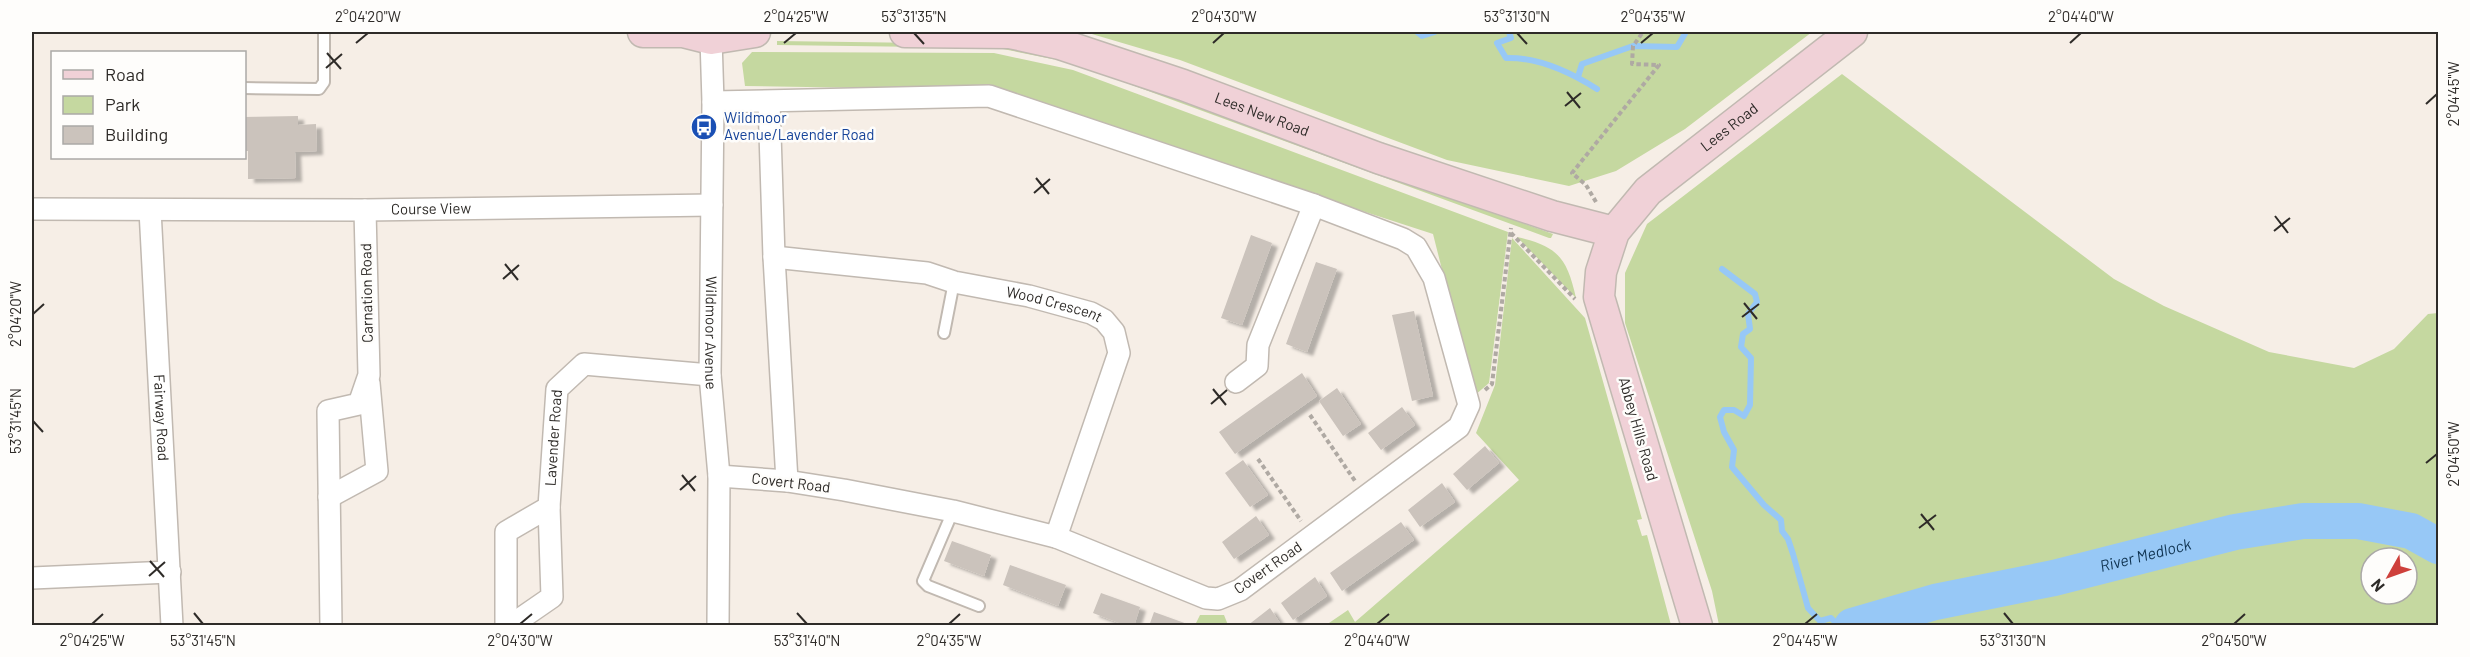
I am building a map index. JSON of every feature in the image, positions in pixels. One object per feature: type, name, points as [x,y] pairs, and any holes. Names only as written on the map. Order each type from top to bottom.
[{"type":"street","points":[[643,32],[683,32],[711,39],[755,32]]},
{"type":"street","name":"Lees New Road","points":[[905,32],[1010,33],[1060,44],[1400,165],[1552,216],[1614,232]]},
{"type":"street","name":"Lees Road","points":[[1614,232],[1648,191],[1852,32]]},
{"type":"street","name":"Wildmoor Avenue","points":[[711,39],[713,102],[710,375],[719,476],[718,626]]},
{"type":"street","points":[[713,102],[988,96],[1314,206],[1403,239],[1416,247],[1434,278],[1469,405]]},
{"type":"street","points":[[769,102],[774,257],[787,481]]},
{"type":"street","name":"Course View","points":[[32,209],[365,210],[712,205]]},
{"type":"street","points":[[1236,382],[1257,366],[1258,345],[1314,206]]},
{"type":"street","name":"Fairway Road","points":[[150,210],[172,626]]},
{"type":"street","name":"Carnation Road","points":[[329,497],[377,471],[369,375],[365,210]]},
{"type":"street","name":"Abbey Hills Road","points":[[1614,232],[1601,272],[1599,297],[1697,626]]},
{"type":"street","name":"Wood Crescent","points":[[774,257],[927,273],[954,282],[1029,296],[1091,313],[1104,320],[1114,332],[1119,353],[1056,537]]},
{"type":"street","name":"Lavender Road","points":[[508,626],[552,597],[549,507],[557,389],[584,364],[710,375]]},
{"type":"street","name":"Carnation Road","points":[[331,626],[328,411],[359,404],[369,375]]},
{"type":"street","name":"Covert Road","points":[[719,476],[787,481],[953,511],[1056,537],[1206,598],[1218,599],[1240,590],[1459,427],[1469,405]]},
{"type":"street","name":"Lavender Road","points":[[508,626],[506,532],[549,507]]},
{"type":"street","points":[[32,578],[170,572]]},
{"type":"lane","points":[[246,88],[319,89],[324,81],[324,32]]},
{"type":"lane","points":[[944,333],[954,282]]},
{"type":"lane","points":[[953,511],[923,580],[928,586],[979,606]]},
{"type":"path","points":[[1614,232],[1586,185],[1572,173],[1659,65],[1632,64],[1633,46],[1643,32]]},
{"type":"path","points":[[1469,405],[1492,384],[1511,230],[1579,303]]},
{"type":"path","points":[[1310,415],[1366,496]]},
{"type":"path","points":[[1258,459],[1312,537]]},
{"type":"green space","points":[[1085,32],[1812,32],[1685,129],[1616,171],[1569,186],[1447,160],[1180,60]]},
{"type":"green space","points":[[777,41],[998,44],[1072,59],[1553,234],[1549,238],[1072,63],[998,48],[777,45]]},
{"type":"green space","points":[[752,52],[994,53],[1073,70],[1508,232],[1489,383],[1474,396],[1433,234],[990,90],[745,86],[742,63]]},
{"type":"green space","points":[[1842,74],[2114,279],[2164,306],[2269,352],[2354,368],[2394,349],[2428,314],[2438,313],[2438,625],[1719,625],[1712,591],[1625,323],[1625,273],[1647,224]]},
{"type":"green space","points":[[1517,237],[1542,245],[1558,256],[1569,273],[1576,298]]},
{"type":"green space","points":[[1512,238],[1585,318],[1642,519],[1637,520],[1642,536],[1647,535],[1671,625],[1326,625],[1348,610],[1355,622],[1519,480],[1476,433],[1495,385]]},
{"type":"green space","points":[[1200,615],[1224,615],[1228,625],[1195,625]]},
{"type":"building","points":[[298,116],[298,125],[316,124],[317,151],[295,152],[296,178],[248,179],[246,117]]},
{"type":"building","points":[[1251,235],[1272,243],[1242,325],[1221,318]]},
{"type":"building","points":[[1316,262],[1337,269],[1307,352],[1286,344]]},
{"type":"building","points":[[1414,311],[1433,396],[1412,401],[1392,315]]},
{"type":"building","points":[[1302,373],[1317,396],[1235,454],[1219,432]]},
{"type":"building","points":[[1337,388],[1361,424],[1343,436],[1319,401]]},
{"type":"building","points":[[1402,407],[1415,425],[1381,450],[1368,433]]},
{"type":"building","points":[[1485,446],[1499,463],[1467,490],[1453,474]]},
{"type":"building","points":[[1243,460],[1268,495],[1250,507],[1225,473]]},
{"type":"building","points":[[1442,483],[1455,502],[1420,527],[1408,510]]},
{"type":"building","points":[[1256,516],[1269,535],[1234,559],[1222,542]]},
{"type":"building","points":[[1401,522],[1414,540],[1342,591],[1330,573]]},
{"type":"building","points":[[952,541],[991,555],[984,576],[944,561]]},
{"type":"building","points":[[1010,565],[1066,585],[1058,606],[1003,585]]},
{"type":"building","points":[[1315,577],[1327,596],[1293,620],[1281,603]]},
{"type":"building","points":[[1101,593],[1140,607],[1134,626],[1127,626],[1093,613]]},
{"type":"building","points":[[1270,608],[1282,626],[1247,626],[1252,622]]},
{"type":"building","points":[[1154,612],[1190,625],[1190,626],[1149,626]]},
{"type":"waterway","points":[[1417,32],[1422,36],[1435,32]]},
{"type":"waterway","points":[[1509,32],[1511,38],[1497,43],[1506,58],[1542,63],[1576,77],[1597,89]]},
{"type":"waterway","points":[[1578,77],[1582,64],[1633,46],[1677,47],[1686,32]]},
{"type":"waterway","points":[[1722,269],[1755,294],[1757,302],[1748,314],[1750,329],[1743,334],[1741,347],[1751,358],[1750,405],[1744,416],[1734,410],[1724,410],[1720,417],[1724,432],[1734,450],[1732,467],[1764,505],[1781,520],[1782,531],[1788,539],[1808,608],[1820,621],[1831,618],[1839,626]]},
{"type":"waterway","name":"River Medlock","points":[[1852,626],[1935,602],[2054,578],[2235,532],[2303,521],[2358,521],[2411,531],[2438,546]]},
{"type":"place","name":"Wildmoor Avenue/Lavender Road","points":[[704,127]]}]
